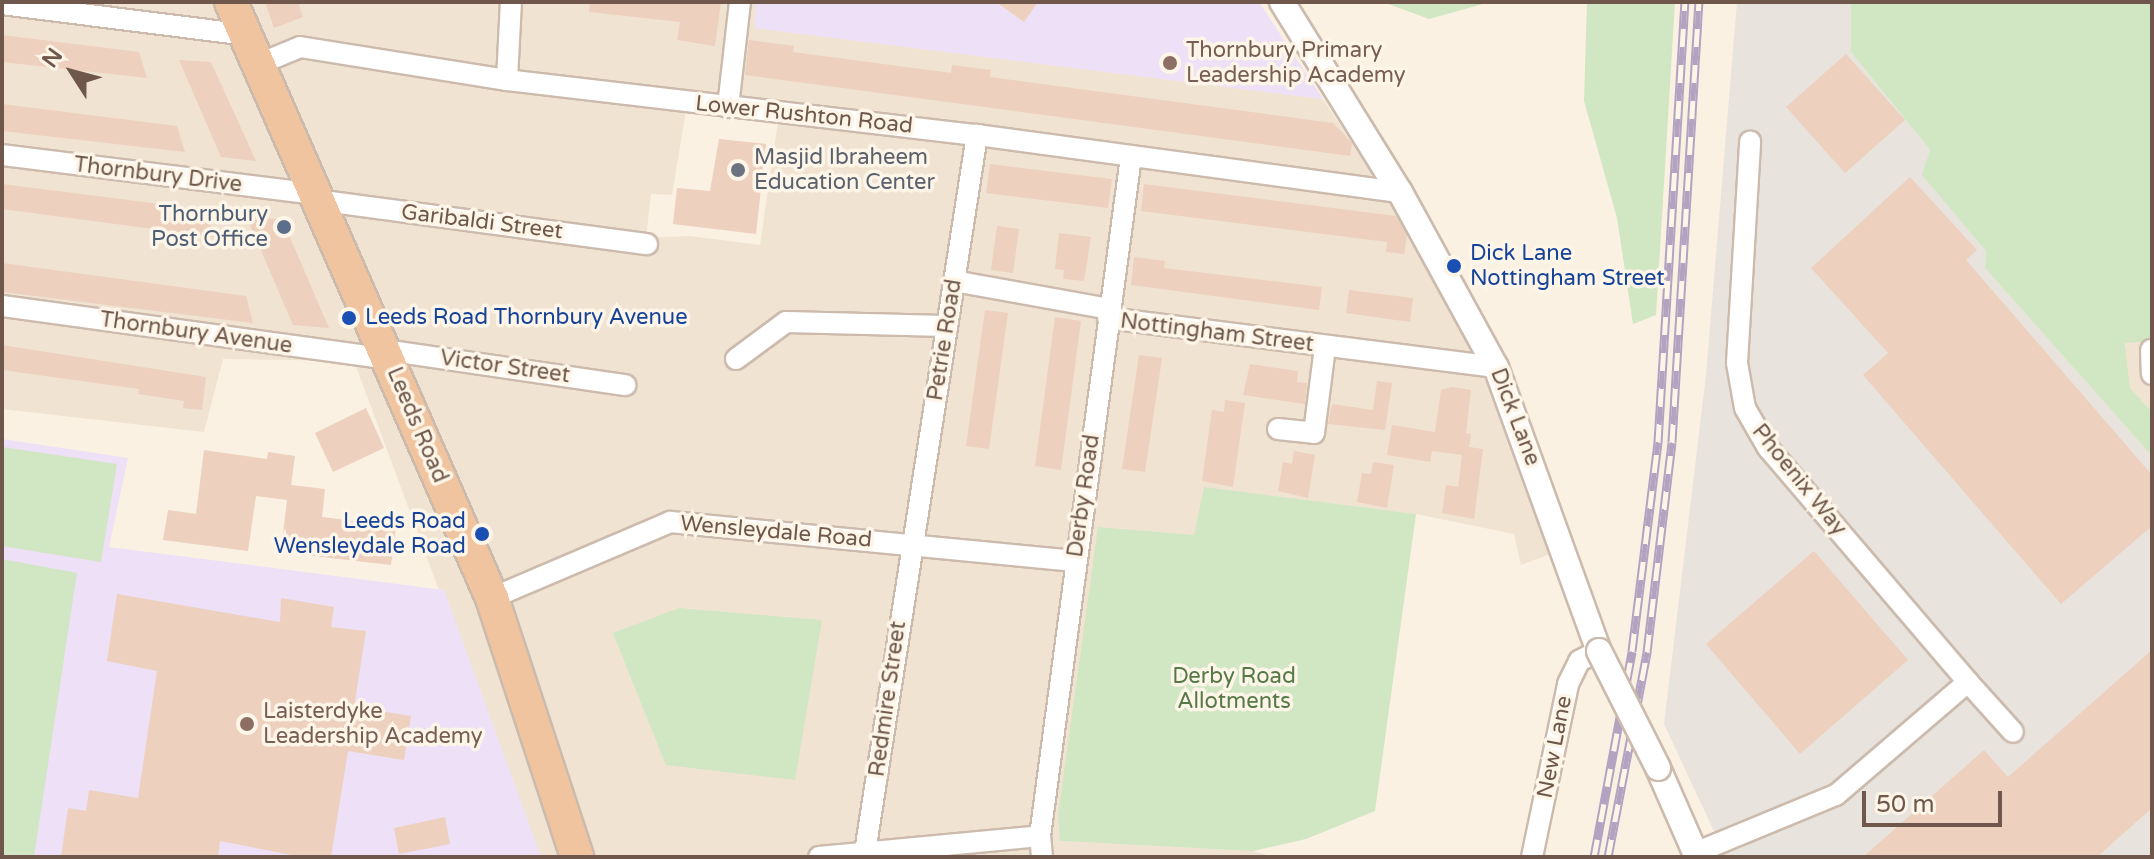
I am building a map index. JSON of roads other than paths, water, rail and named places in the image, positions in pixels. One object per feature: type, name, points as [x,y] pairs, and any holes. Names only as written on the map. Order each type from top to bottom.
[{"type":"highway","name":"Leeds Road","points":[[231,2],[492,598],[577,857]]},
{"type":"street","points":[[507,80],[511,2]]},
{"type":"street","points":[[728,107],[740,2]]},
{"type":"street","name":"Dick Lane","points":[[1282,2],[1400,192],[1496,367],[1599,651],[1658,768],[1696,855]]},
{"type":"street","points":[[2,4],[246,35]]},
{"type":"street","name":"Lower Rushton Road","points":[[259,64],[300,47],[507,80],[977,135],[1400,192]]},
{"type":"street","name":"Petrie Road","points":[[911,545],[918,526],[977,135]]},
{"type":"street","name":"Phoenix Way","points":[[1750,141],[1737,363],[1745,408],[1768,448],[2013,732]]},
{"type":"street","name":"Thornbury Drive","points":[[2,155],[315,197]]},
{"type":"street","name":"Derby Road","points":[[1041,847],[1075,561],[1131,157]]},
{"type":"street","name":"Garibaldi Street","points":[[315,197],[647,244]]},
{"type":"street","points":[[954,281],[1109,314]]},
{"type":"street","name":"Thornbury Avenue","points":[[2,306],[387,354]]},
{"type":"street","name":"Nottingham Street","points":[[1109,314],[1325,347],[1496,367]]},
{"type":"street","points":[[736,359],[786,322],[946,326]]},
{"type":"street","name":"Nottingham Street","points":[[1278,429],[1314,433],[1325,347]]},
{"type":"street","points":[[2151,350],[2152,374]]},
{"type":"street","name":"Victor Street","points":[[387,354],[625,385]]},
{"type":"street","name":"Wensleydale Road","points":[[492,598],[670,522],[1075,561]]},
{"type":"street","name":"Redmire Street","points":[[865,852],[911,545]]},
{"type":"street","name":"New Lane","points":[[1532,857],[1568,684],[1579,661],[1599,651]]},
{"type":"street","points":[[1696,855],[1836,795],[1968,682]]},
{"type":"street","points":[[819,857],[865,852],[1041,847]]},
{"type":"railway","points":[[1594,857],[1632,651],[1658,442],[1685,2]]},
{"type":"railway","points":[[1608,857],[1647,652],[1672,442],[1699,2]]},
{"type":"place","name":"Thornbury Primary Leadership Academy","points":[[1170,63]]},
{"type":"place","name":"Masjid Ibraheem Education Center","points":[[738,170]]},
{"type":"place","name":"Thornbury Post Office","points":[[284,227]]},
{"type":"place","name":"Dick Lane Nottingham Street","points":[[1454,266]]},
{"type":"place","name":"Leeds Road Thornbury Avenue","points":[[349,318]]},
{"type":"place","name":"Leeds Road Wensleydale Road","points":[[482,534]]},
{"type":"place","name":"Laisterdyke Leadership Academy","points":[[247,724]]},
{"type":"park label","name":"Derby Road Allotments","points":[[1234,688]]}]
